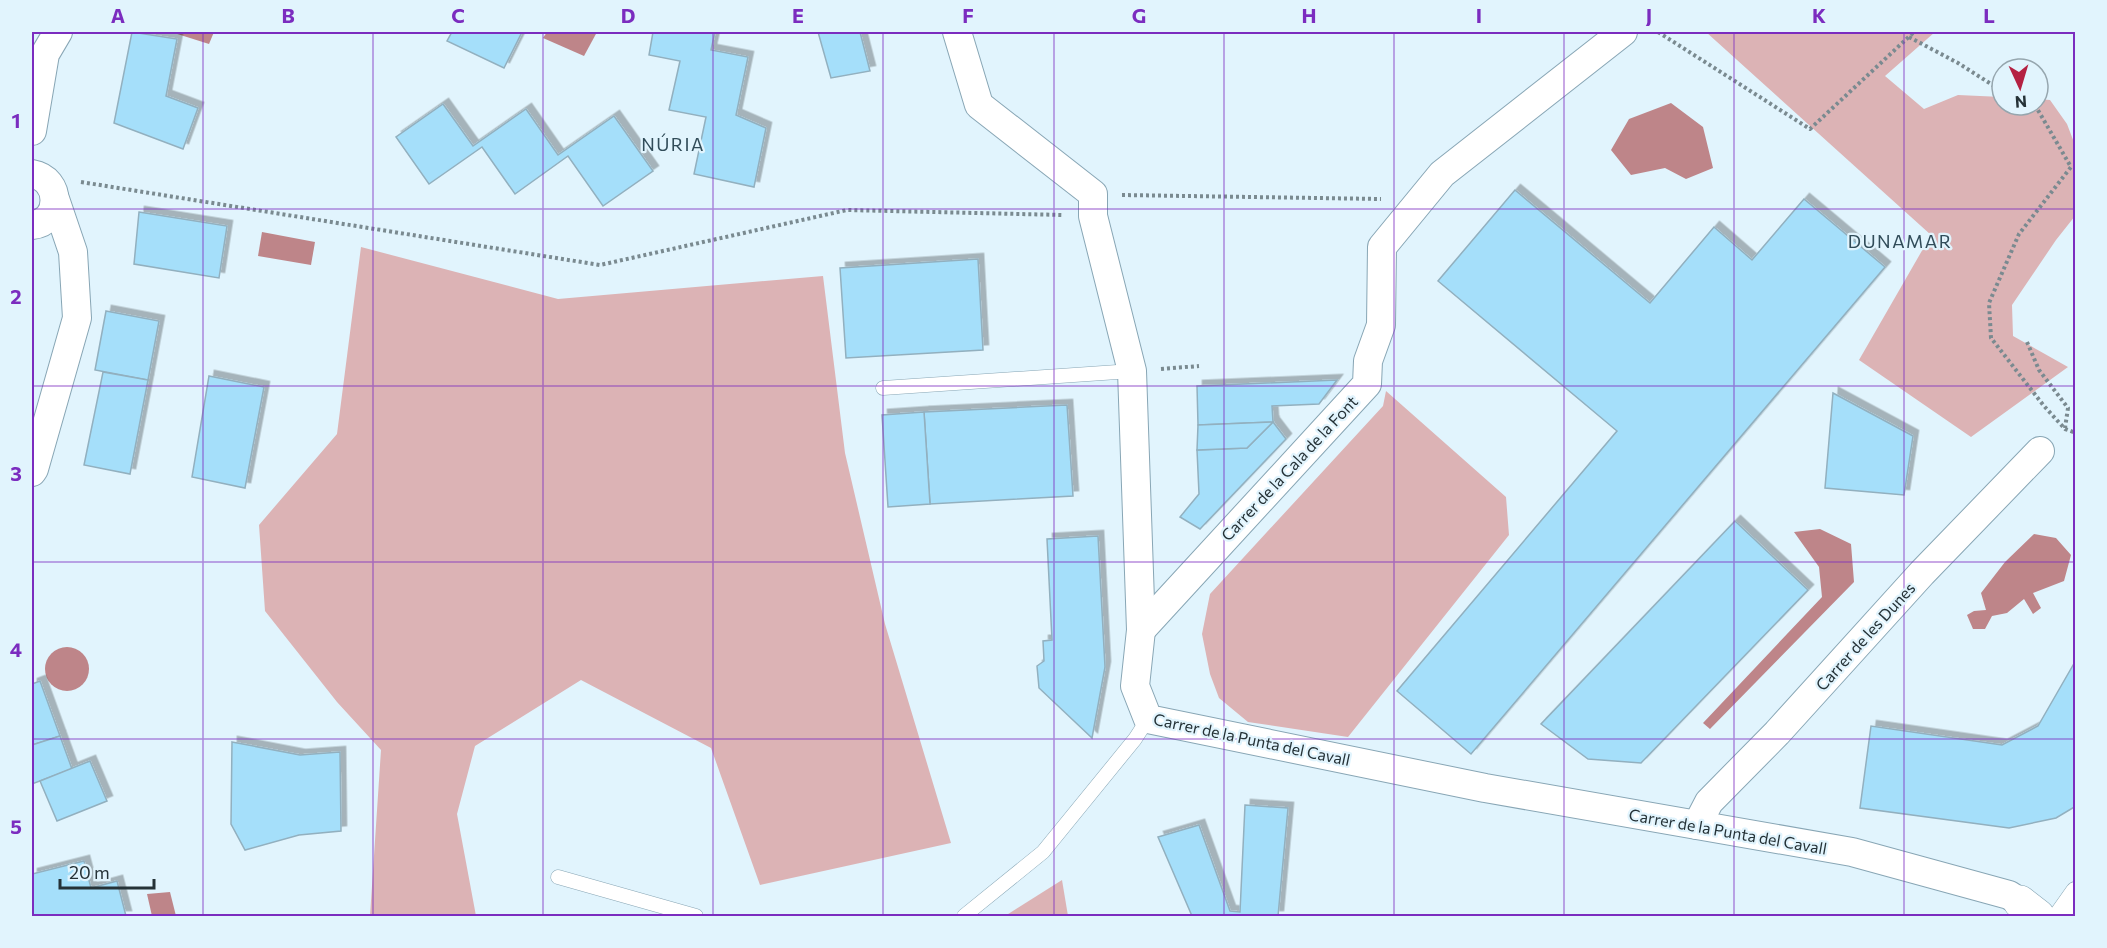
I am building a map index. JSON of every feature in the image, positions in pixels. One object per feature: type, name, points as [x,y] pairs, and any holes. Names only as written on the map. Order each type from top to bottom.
[{"type":"street","points":[[32,472],[77,318],[73,252],[43,183],[33,127],[45,54],[58,32]]},
{"type":"street","points":[[957,32],[979,105],[1093,205]]},
{"type":"street","name":"Carrer de la Cala de la Font","points":[[1141,630],[1366,384],[1368,361],[1381,325],[1382,247],[1442,174],[1623,32]]},
{"type":"street","points":[[32,225],[44,221],[54,208],[43,183]]},
{"type":"street","name":"Carrer de la Punta del Cavall","points":[[1093,205],[1132,371],[1141,630],[1135,686],[1148,719],[1473,786],[1852,852],[2022,908]]},
{"type":"street","points":[[32,230],[73,252]]},
{"type":"street","name":"Carrer de les Dunes","points":[[1696,825],[1709,802],[1778,733],[1922,573],[2040,451]]},
{"type":"street","points":[[2058,916],[2076,892]]},
{"type":"lane","points":[[883,388],[1132,371]]},
{"type":"lane","points":[[964,916],[1043,852],[1136,739],[1148,719]]},
{"type":"lane","points":[[558,877],[696,916]]},
{"type":"path","points":[[1658,32],[1810,129],[1914,32]]},
{"type":"path","points":[[1909,37],[1990,83]]},
{"type":"path","points":[[2042,117],[2071,167],[2019,234],[1989,303],[1991,338],[2043,406],[2065,429],[2076,432]]},
{"type":"path","points":[[43,183],[600,265],[847,210],[1421,200]]},
{"type":"path","points":[[2027,342],[2039,370],[2068,408],[2065,429]]},
{"type":"path","points":[[1132,371],[1199,366]]},
{"type":"shaded area","points":[[171,32],[214,32],[209,44]]},
{"type":"shaded area","points":[[547,32],[597,32],[584,56],[543,38]]},
{"type":"shaded area","points":[[1706,32],[1935,32],[1885,76],[1924,109],[1958,95],[1990,96],[1990,117],[2050,117],[2050,100],[2067,124],[2075,145],[2075,216],[2012,305],[2013,336],[2068,367],[1971,437],[1859,360],[1931,235]]},
{"type":"shaded area","points":[[1671,103],[1703,127],[1713,168],[1686,179],[1665,168],[1631,175],[1611,150],[1629,119]]},
{"type":"shaded area","points":[[262,232],[315,242],[311,265],[258,256]]},
{"type":"shaded area","points":[[361,247],[558,299],[823,276],[845,453],[885,624],[951,843],[760,885],[711,748],[581,680],[475,746],[457,814],[476,916],[370,916],[381,750],[337,702],[265,611],[259,525],[337,434]]},
{"type":"shaded area","points":[[1386,391],[1506,497],[1509,535],[1348,737],[1248,722],[1219,698],[1210,674],[1202,634],[1210,594],[1383,406]]},
{"type":"shaded area","points":[[1820,529],[1851,544],[1854,582],[1710,729],[1703,723],[1822,597],[1819,567],[1794,532]]},
{"type":"shaded area","points":[[2034,534],[2056,538],[2071,555],[2064,581],[2033,593],[2041,608],[2033,614],[2024,599],[2007,613],[1992,616],[1985,629],[1973,629],[1967,615],[1974,611],[1986,610],[1981,593],[2005,562]]},
{"type":"shaded area","points":[[67,647],[76,648],[83,653],[88,660],[88,678],[83,685],[76,690],[67,691],[58,690],[51,685],[46,678],[45,669],[46,660],[51,653],[58,648]]},
{"type":"shaded area","points":[[1062,880],[1068,916],[1005,916]]},
{"type":"shaded area","points":[[170,892],[176,916],[152,916],[147,894]]},
{"type":"building","points":[[132,32],[177,39],[166,96],[198,108],[183,149],[114,123]]},
{"type":"building","points":[[452,32],[522,32],[504,68],[447,41]]},
{"type":"building","points":[[653,32],[715,32],[711,50],[748,57],[736,115],[766,128],[754,187],[694,174],[706,117],[669,110],[680,61],[649,55]]},
{"type":"building","points":[[818,32],[860,32],[870,71],[831,78]]},
{"type":"building","points":[[443,104],[473,146],[526,109],[558,155],[614,116],[653,171],[603,206],[568,156],[515,194],[482,147],[429,184],[396,137]]},
{"type":"building","points":[[1515,190],[1650,303],[1714,227],[1752,260],[1804,199],[1885,267],[1471,754],[1397,691],[1617,431],[1438,281]]},
{"type":"building","points":[[139,212],[227,226],[219,278],[134,264]]},
{"type":"building","points":[[978,259],[983,350],[846,358],[840,268]]},
{"type":"building","points":[[106,311],[159,321],[148,380],[95,370]]},
{"type":"building","points":[[103,372],[148,380],[130,474],[84,465]]},
{"type":"building","points":[[209,376],[264,387],[245,488],[192,477]]},
{"type":"building","points":[[1337,380],[1319,404],[1272,406],[1273,422],[1198,425],[1197,386]]},
{"type":"building","points":[[1833,393],[1913,436],[1904,495],[1825,488]]},
{"type":"building","points":[[1067,405],[1073,496],[930,504],[924,412]]},
{"type":"building","points":[[924,412],[930,504],[888,507],[882,415]]},
{"type":"building","points":[[1273,422],[1286,439],[1200,529],[1180,517],[1199,494],[1197,450],[1247,448]]},
{"type":"building","points":[[1273,422],[1247,448],[1197,450],[1198,425]]},
{"type":"building","points":[[1735,521],[1808,590],[1641,763],[1588,759],[1541,724]]},
{"type":"building","points":[[1098,536],[1105,667],[1092,738],[1039,688],[1037,666],[1044,661],[1043,641],[1052,640],[1047,539]]},
{"type":"building","points":[[2076,660],[2076,806],[2056,818],[2009,828],[1860,808],[1871,726],[2002,745],[2038,726]]},
{"type":"building","points":[[40,681],[60,736],[32,745],[32,684]]},
{"type":"building","points":[[60,736],[72,769],[32,784],[32,745]]},
{"type":"building","points":[[232,742],[300,755],[340,752],[341,831],[299,835],[245,850],[231,824]]},
{"type":"building","points":[[90,761],[107,801],[57,821],[40,781]]},
{"type":"building","points":[[1245,805],[1288,808],[1278,916],[1192,916],[1158,837],[1199,825],[1230,911],[1240,912]]},
{"type":"building","points":[[84,861],[91,888],[117,881],[126,916],[32,916],[32,874]]},
{"type":"district","name":"NÚRIA","points":[[673,144]]},
{"type":"district","name":"DUNAMAR","points":[[1900,241]]}]
